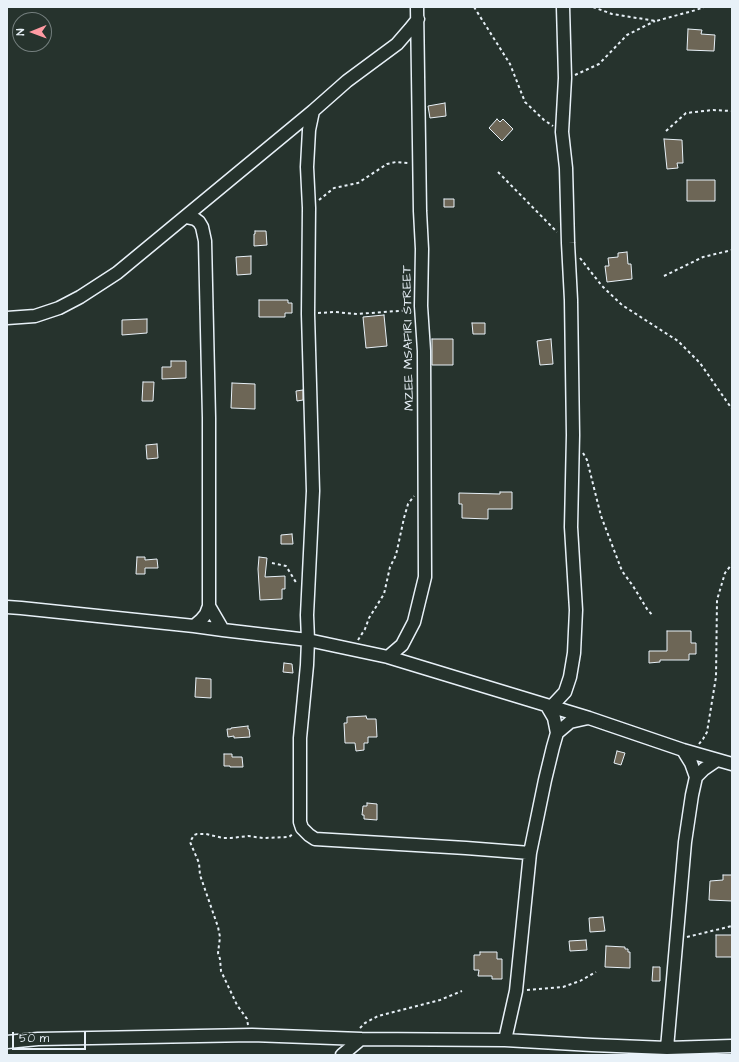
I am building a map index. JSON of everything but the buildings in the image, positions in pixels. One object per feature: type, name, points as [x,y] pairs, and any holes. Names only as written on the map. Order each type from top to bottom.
[{"type":"street","points":[[549,706],[565,692],[570,677],[574,653],[576,610],[571,527],[573,435],[571,300],[566,168],[562,132],[565,78],[563,7]]},
{"type":"street","points":[[7,318],[35,316],[59,308],[80,298],[117,273],[314,111],[347,81],[398,44],[410,29],[417,13]]},
{"type":"street","name":"MZEE MSAFIRI STREET","points":[[388,657],[402,646],[414,622],[425,577],[424,359],[421,306],[422,249],[417,13]]},
{"type":"street","points":[[314,111],[309,130],[307,148],[309,208],[308,314],[313,490],[307,615],[307,665],[300,738],[300,822],[302,828],[315,839],[530,853]]},
{"type":"street","points":[[289,131],[302,140],[307,148]]},
{"type":"street","points":[[186,217],[195,219],[199,222],[202,227],[205,241],[209,418],[209,606],[206,614],[194,626]]},
{"type":"street","points":[[209,606],[224,630]]},
{"type":"street","points":[[7,607],[194,626],[308,640],[388,657],[589,718],[687,751],[732,764]]},
{"type":"street","points":[[505,1040],[516,991],[530,853],[545,780],[557,733],[554,718],[549,706]]},
{"type":"street","points":[[557,733],[570,722],[589,718]]},
{"type":"street","points":[[667,1048],[685,842],[696,777],[687,751]]},
{"type":"street","points":[[696,777],[717,760]]},
{"type":"street","points":[[509,1019],[521,1040]]},
{"type":"street","points":[[7,1042],[38,1039],[252,1035],[355,1039],[521,1040],[592,1050],[732,1046]]},
{"type":"street","points":[[342,1055],[355,1039]]},
{"type":"path","points":[[474,7],[510,64],[525,102],[544,120],[562,132]]},
{"type":"path","points":[[593,7],[612,14],[656,21]]},
{"type":"path","points":[[565,78],[599,64],[627,35],[656,21],[704,7]]},
{"type":"path","points":[[666,131],[686,112],[713,110],[732,111]]},
{"type":"path","points":[[309,208],[334,188],[358,183],[387,164],[396,162],[419,163]]},
{"type":"path","points":[[498,172],[568,243],[602,286],[622,305],[678,342],[700,363],[732,409]]},
{"type":"path","points":[[664,276],[703,257],[732,250]]},
{"type":"path","points":[[308,314],[335,312],[358,314],[410,310],[421,306]]},
{"type":"path","points":[[573,435],[587,460],[601,516],[622,571],[652,616]]},
{"type":"path","points":[[350,649],[360,638],[369,618],[384,594],[390,567],[396,555],[408,504],[414,495]]},
{"type":"path","points":[[272,563],[286,566],[300,588],[308,591]]},
{"type":"path","points":[[687,751],[703,739],[707,732],[716,677],[717,600],[725,573],[732,564]]},
{"type":"path","points":[[252,1035],[246,1019],[237,1005],[221,970],[218,953],[220,937],[218,927],[200,875],[199,863],[190,842],[194,835],[200,834],[223,838],[248,836],[263,838],[289,837],[296,831],[300,822]]},
{"type":"path","points":[[676,939],[732,926]]},
{"type":"path","points":[[516,991],[563,987],[580,981],[596,972]]},
{"type":"path","points":[[355,1039],[365,1023],[378,1016],[440,1000],[462,991]]}]
